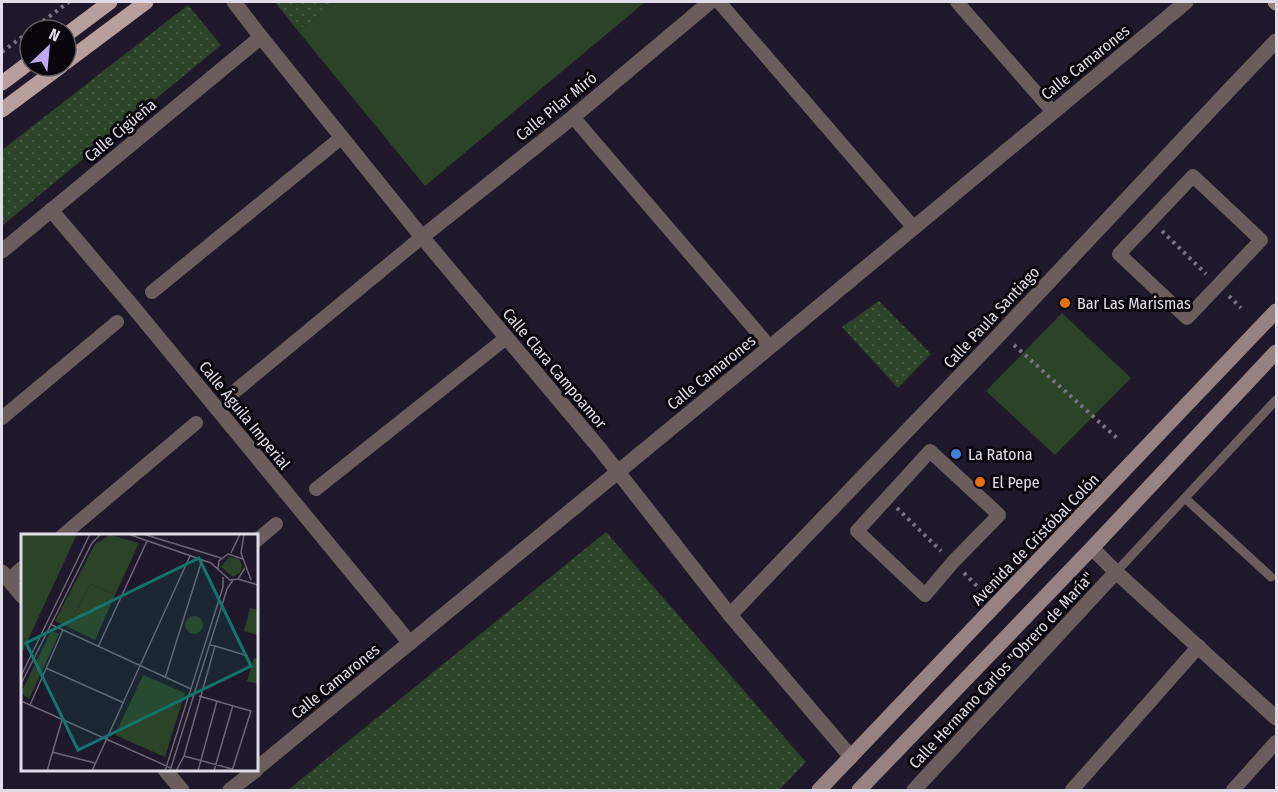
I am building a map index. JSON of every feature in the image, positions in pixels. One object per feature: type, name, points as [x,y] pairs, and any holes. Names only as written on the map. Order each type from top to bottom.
[{"type":"main road","points":[[78,26],[110,2]]},
{"type":"main road","points":[[78,53],[146,2]]},
{"type":"main road","points":[[2,83],[18,71]]},
{"type":"main road","points":[[2,111],[45,78]]},
{"type":"main road","name":"Avenida de Cristóbal Colón","points":[[819,790],[1276,311]]},
{"type":"main road","points":[[859,790],[1092,548],[1276,352]]},
{"type":"street","name":"Calle Clara Campoamor","points":[[234,2],[422,237],[618,472],[730,615],[850,757]]},
{"type":"street","name":"Calle Pilar Miró","points":[[422,237],[573,117],[710,2]]},
{"type":"street","points":[[719,2],[914,228]]},
{"type":"street","points":[[957,2],[1053,112]]},
{"type":"street","name":"Calle Camarones","points":[[258,767],[1186,2]]},
{"type":"street","name":"Calle Cigüeña","points":[[2,251],[261,37]]},
{"type":"street","name":"Calle Paula Santiago","points":[[730,615],[888,452],[1276,41]]},
{"type":"street","points":[[573,117],[770,347]]},
{"type":"street","points":[[153,292],[342,137]]},
{"type":"street","points":[[1193,176],[1262,240],[1218,286],[1187,318],[1119,254],[1193,176]]},
{"type":"street","name":"Calle Águila Imperial","points":[[51,210],[410,643]]},
{"type":"street","points":[[234,392],[422,237]]},
{"type":"street","points":[[2,418],[117,322]]},
{"type":"street","points":[[316,489],[506,338]]},
{"type":"street","points":[[64,534],[196,423]]},
{"type":"street","points":[[930,451],[999,515],[953,562],[925,595],[857,531],[930,451]]},
{"type":"street","points":[[258,539],[276,524]]},
{"type":"street","name":"Calle Hermano Carlos \"Obrero de María\"","points":[[914,790],[1116,572],[1092,548]]},
{"type":"street","points":[[21,568],[5,576],[21,595]]},
{"type":"street","points":[[1116,572],[1276,718]]},
{"type":"street","points":[[1072,790],[1199,646]]},
{"type":"street","points":[[1233,790],[1276,742]]},
{"type":"street","points":[[166,771],[182,790]]},
{"type":"street","name":"Calle Camarones","points":[[230,790],[254,771]]},
{"type":"lane","points":[[1116,572],[1276,400]]},
{"type":"lane","points":[[1186,499],[1271,577]]},
{"type":"path","points":[[47,18],[69,2]]},
{"type":"path","points":[[2,52],[18,39]]},
{"type":"path","points":[[1150,220],[1241,308]]},
{"type":"path","points":[[1009,340],[1117,438]]},
{"type":"path","points":[[886,497],[977,586]]},
{"type":"green space","points":[[275,2],[337,2],[298,31]]},
{"type":"green space","points":[[337,2],[645,2],[425,186],[298,31]]},
{"type":"green space","points":[[188,5],[221,45],[2,226],[2,150]]},
{"type":"green space","points":[[879,301],[931,354],[898,388],[842,327]]},
{"type":"green space","points":[[1062,313],[1131,378],[1055,455],[986,391]]},
{"type":"green space","points":[[606,532],[806,762],[779,790],[288,790]]},
{"type":"place","name":"Bar Las Marismas","points":[[1065,303]]},
{"type":"place","name":"La Ratona","points":[[956,454]]},
{"type":"place","name":"El Pepe","points":[[980,482]]}]
